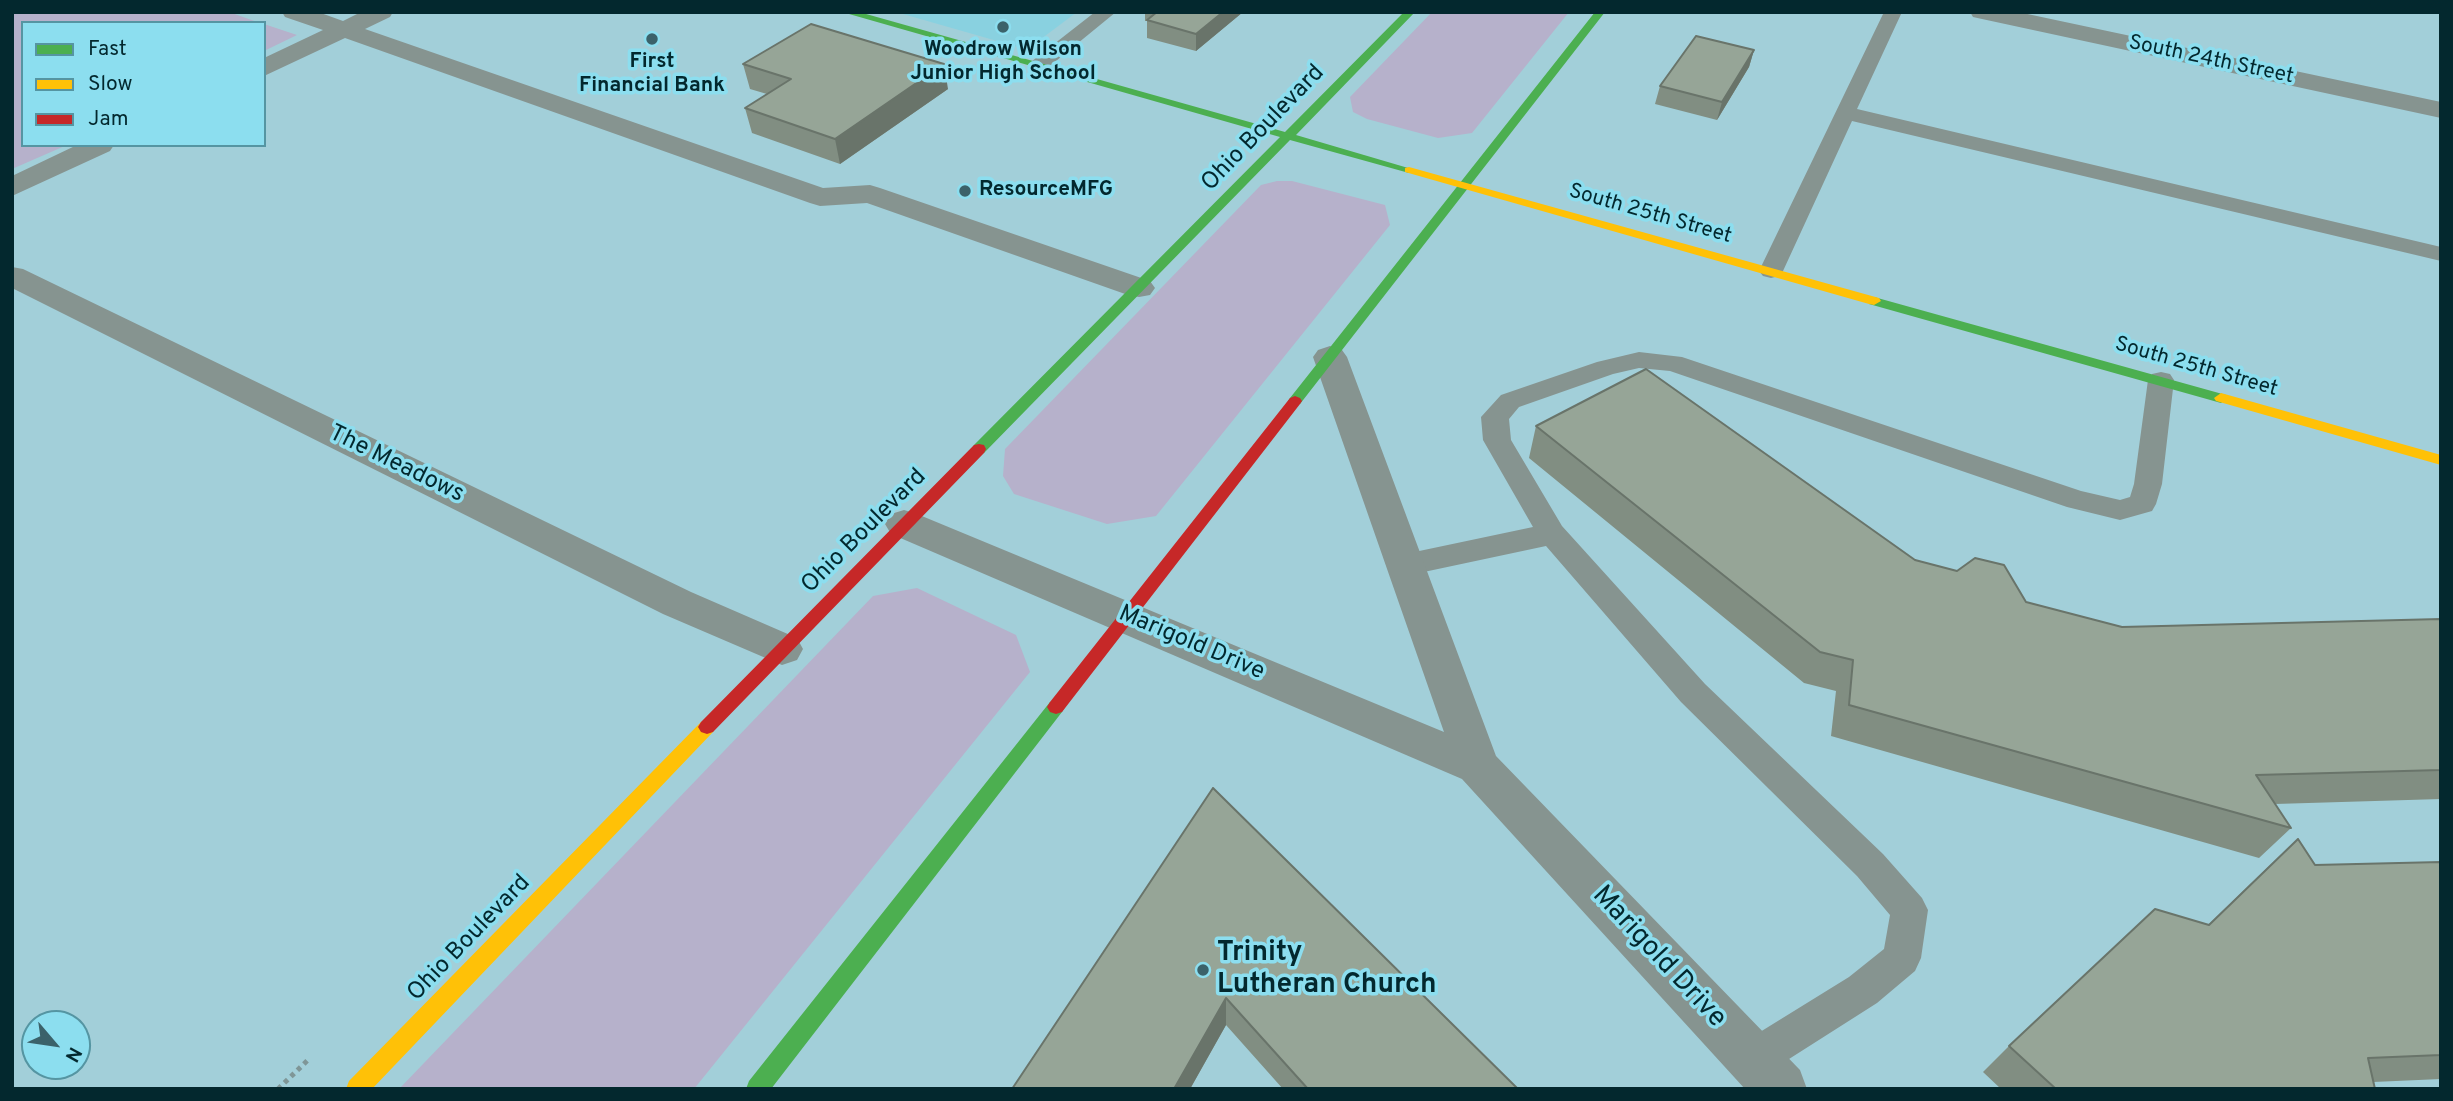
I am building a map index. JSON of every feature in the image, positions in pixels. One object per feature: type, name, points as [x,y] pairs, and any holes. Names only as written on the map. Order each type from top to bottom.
[{"type":"street","points":[[294,12],[820,197],[870,194],[1139,288]]},
{"type":"street","points":[[266,67],[381,12]]},
{"type":"street","name":"South 25th Street","points":[[847,12],[2441,460]]},
{"type":"street","name":"Ohio Boulevard","points":[[357,1089],[904,524],[1410,12]]},
{"type":"street","points":[[757,1089],[1600,12]]},
{"type":"street","name":"South 24th Street","points":[[1982,12],[2441,110]]},
{"type":"street","points":[[12,187],[96,147]]},
{"type":"street","name":"The Meadows","points":[[12,276],[677,603],[782,649]]},
{"type":"street","name":"Marigold Drive","points":[[1330,358],[1478,766],[1767,1074]]},
{"type":"street","name":"Marigold Drive","points":[[904,524],[1478,766]]},
{"type":"lane","points":[[1038,66],[1107,12]]},
{"type":"lane","points":[[1771,271],[1893,12]]},
{"type":"lane","points":[[1846,113],[2441,254]]},
{"type":"lane","points":[[1767,1074],[1902,958],[1909,910],[1870,865],[1693,693],[1552,534],[1497,440],[1495,417],[1510,401],[1606,368],[1639,360],[1673,363],[2077,500],[2120,510],[2142,504],[2148,484],[2161,380]]},
{"type":"lane","points":[[1405,565],[1552,534]]},
{"type":"shaded area","points":[[12,12],[229,12],[254,21],[21,21],[21,147],[62,147],[12,169]]},
{"type":"shaded area","name":"Woodrow Wilson Junior High School","points":[[896,12],[1077,12],[1037,42],[1018,47]]},
{"type":"shaded area","points":[[1432,12],[1569,12],[1472,133],[1438,138],[1367,119],[1353,112],[1350,97]]},
{"type":"shaded area","points":[[266,25],[297,35],[266,50]]},
{"type":"shaded area","points":[[1292,181],[1385,205],[1390,225],[1156,516],[1107,524],[1014,494],[1003,476],[1005,449],[1261,185]]},
{"type":"shaded area","points":[[917,588],[1016,635],[1030,672],[694,1089],[399,1089],[873,596]]},
{"type":"building","points":[[1157,12],[1223,12],[1196,34],[1147,20]]},
{"type":"building","points":[[811,24],[944,64],[835,139],[745,108],[791,79],[743,64]]},
{"type":"building","points":[[1696,36],[1754,50],[1722,102],[1660,86]]},
{"type":"building","points":[[1646,369],[1915,560],[1957,571],[1975,558],[2004,565],[2026,602],[2122,627],[2441,619],[2441,770],[2256,775],[2291,828],[1849,705],[1853,660],[1820,652],[1536,426]]},
{"type":"building","points":[[1213,788],[1518,1089],[1308,1089],[1226,998],[1174,1089],[1012,1089]]},
{"type":"building","points":[[2298,839],[2315,865],[2441,862],[2441,1055],[2368,1058],[2375,1089],[2056,1089],[2009,1046],[2155,909],[2209,925]]},
{"type":"traffic: fast","points":[[847,12],[1409,170]]},
{"type":"traffic: fast","points":[[979,449],[1410,12]]},
{"type":"traffic: fast","points":[[1295,401],[1600,12]]},
{"type":"traffic: fast","points":[[1874,301],[2221,398]]},
{"type":"traffic: fast","points":[[757,1089],[1056,707]]},
{"type":"traffic: slow","points":[[1409,170],[1874,301]]},
{"type":"traffic: slow","points":[[2221,398],[2441,460]]},
{"type":"traffic: slow","points":[[357,1089],[707,727]]},
{"type":"traffic: jam","points":[[1056,707],[1295,401]]},
{"type":"traffic: jam","points":[[707,727],[979,449]]},
{"type":"place","name":"Woodrow Wilson Junior High School","points":[[1003,27]]},
{"type":"place","name":"First Financial Bank","points":[[652,39]]},
{"type":"place","name":"ResourceMFG","points":[[965,191]]},
{"type":"place","name":"Trinity Lutheran Church","points":[[1203,970]]}]
